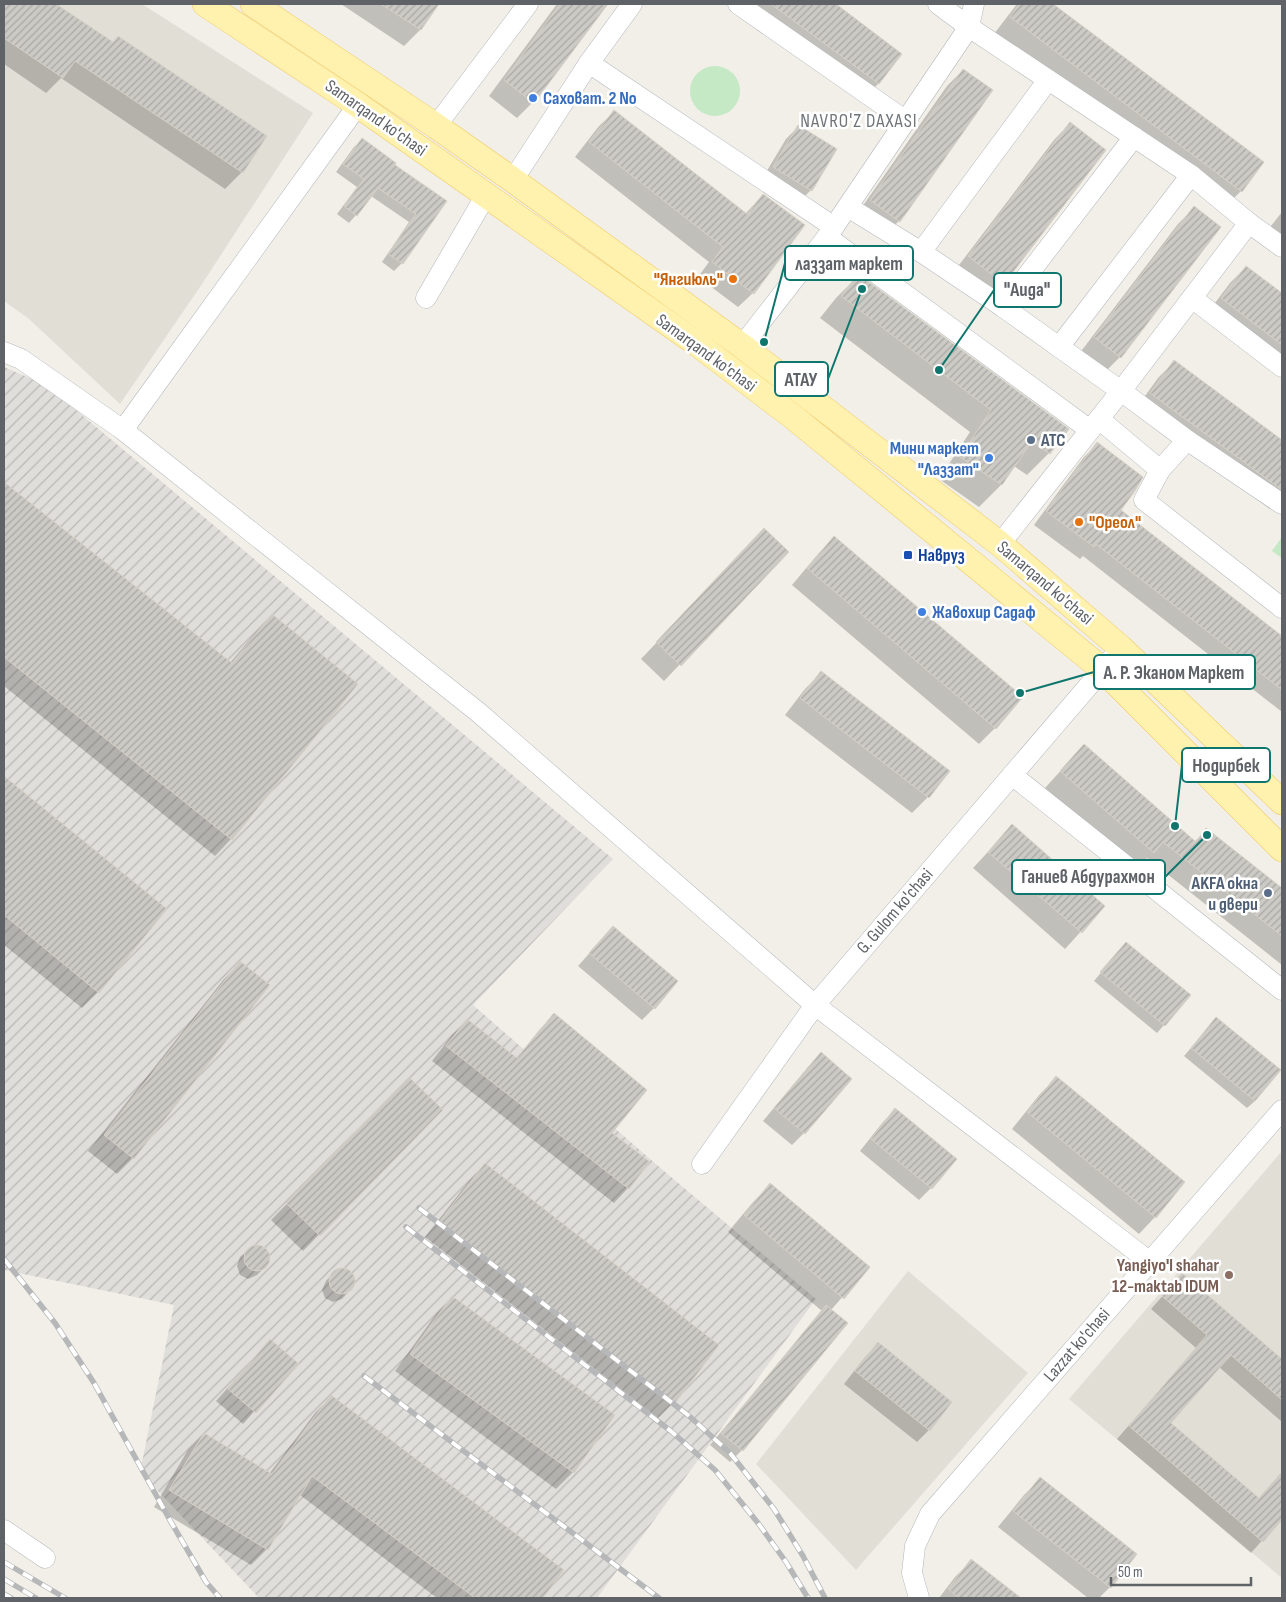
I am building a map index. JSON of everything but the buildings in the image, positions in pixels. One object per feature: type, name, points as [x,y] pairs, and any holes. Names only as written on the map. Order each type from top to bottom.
[{"type":"main road","name":"Samarqand ko'chasi","points":[[205,4],[358,105],[696,343],[792,416],[1102,669],[1282,849]]},
{"type":"main road","name":"Samarqand ko'chasi","points":[[253,4],[436,126],[513,180],[742,346],[1000,544],[1121,648],[1282,802]]},
{"type":"main road","points":[[358,105],[372,84]]},
{"type":"street","points":[[436,126],[528,4]]},
{"type":"street","points":[[513,180],[588,63],[632,4]]},
{"type":"street","points":[[738,4],[906,121]]},
{"type":"street","points":[[938,4],[969,27],[1191,175],[1249,223],[1282,247]]},
{"type":"street","points":[[742,346],[848,207],[969,27],[974,4]]},
{"type":"street","points":[[588,63],[830,232],[1160,470]]},
{"type":"street","points":[[921,252],[1048,80]]},
{"type":"street","points":[[123,430],[358,105]]},
{"type":"street","points":[[1003,308],[1134,137]]},
{"type":"street","points":[[1059,347],[1191,175]]},
{"type":"street","points":[[426,298],[486,195]]},
{"type":"street","points":[[848,207],[921,252],[1003,308],[1187,440],[1282,504]]},
{"type":"street","points":[[1000,544],[1121,391],[1249,223]]},
{"type":"street","points":[[1192,298],[1282,367]]},
{"type":"street","points":[[4,352],[21,359],[123,430],[478,712],[815,1005],[1150,1262]]},
{"type":"street","points":[[1187,440],[1160,470],[1144,500],[1282,608]]},
{"type":"street","name":"G. Gulom ko'chasi","points":[[702,1164],[815,1005],[1121,648]]},
{"type":"street","points":[[1012,775],[1282,990]]},
{"type":"street","name":"Lazzat ko'chasi","points":[[919,1598],[912,1574],[915,1546],[930,1514],[1282,1110]]},
{"type":"street","points":[[4,1530],[45,1558]]},
{"type":"shaded area","points":[[4,4],[142,4],[313,113],[202,284],[120,404],[29,319],[4,301]]},
{"type":"shaded area","points":[[4,367],[46,385],[613,859],[473,1005],[664,1171],[816,1299],[597,1598],[259,1598],[140,1472],[174,1305],[4,1270]]},
{"type":"shaded area","name":"Yangiyo'l shahar 12-maktab IDUM","points":[[1282,1151],[1282,1578],[1069,1399]]},
{"type":"shaded area","points":[[908,1271],[1028,1373],[856,1570],[756,1464]]},
{"type":"green space","points":[[715,66],[724,68],[735,77],[740,91],[738,100],[729,111],[715,116],[706,114],[695,105],[690,91],[692,82],[701,71]]},
{"type":"green space","points":[[1282,537],[1282,558],[1272,551]]},
{"type":"railway","points":[[419,1208],[688,1415],[730,1453],[774,1509],[803,1556],[825,1598]]},
{"type":"railway","points":[[406,1227],[672,1432],[715,1470],[758,1523],[786,1562],[808,1598]]},
{"type":"railway","points":[[4,1259],[55,1323],[94,1383],[206,1582],[220,1598]]},
{"type":"railway","points":[[364,1376],[659,1598]]},
{"type":"railway","points":[[4,1562],[65,1598]]},
{"type":"railway","points":[[4,1579],[36,1598]]},
{"type":"railway","points":[[4,1594],[11,1598]]},
{"type":"place","name":"Саховат. 2 No","points":[[533,98]]},
{"type":"place","name":"\"Янгиюль\"","points":[[733,279]]},
{"type":"place","name":"АТАУ","points":[[862,289]]},
{"type":"place","name":"лаззат маркет","points":[[764,342]]},
{"type":"place","name":"\"Аида\"","points":[[939,370]]},
{"type":"place","name":"АТС","points":[[1031,440]]},
{"type":"place","name":"Мини маркет \"Лаззат\"","points":[[989,458]]},
{"type":"place","name":"\"Ореол\"","points":[[1079,522]]},
{"type":"place","name":"Навруз","points":[[908,555]]},
{"type":"place","name":"Жавохир Садаф","points":[[922,612]]},
{"type":"place","name":"А. Р. Эканом Маркет","points":[[1020,693]]},
{"type":"place","name":"Нодирбек","points":[[1175,826]]},
{"type":"place","name":"Ганиев Абдурахмон","points":[[1207,835]]},
{"type":"place","name":"AKFA окна и двери","points":[[1268,893]]},
{"type":"place","name":"Yangiyo'l shahar 12-maktab IDUM","points":[[1229,1275]]},
{"type":"district","name":"NAVRO'Z DAXASI","points":[[859,121]]}]
